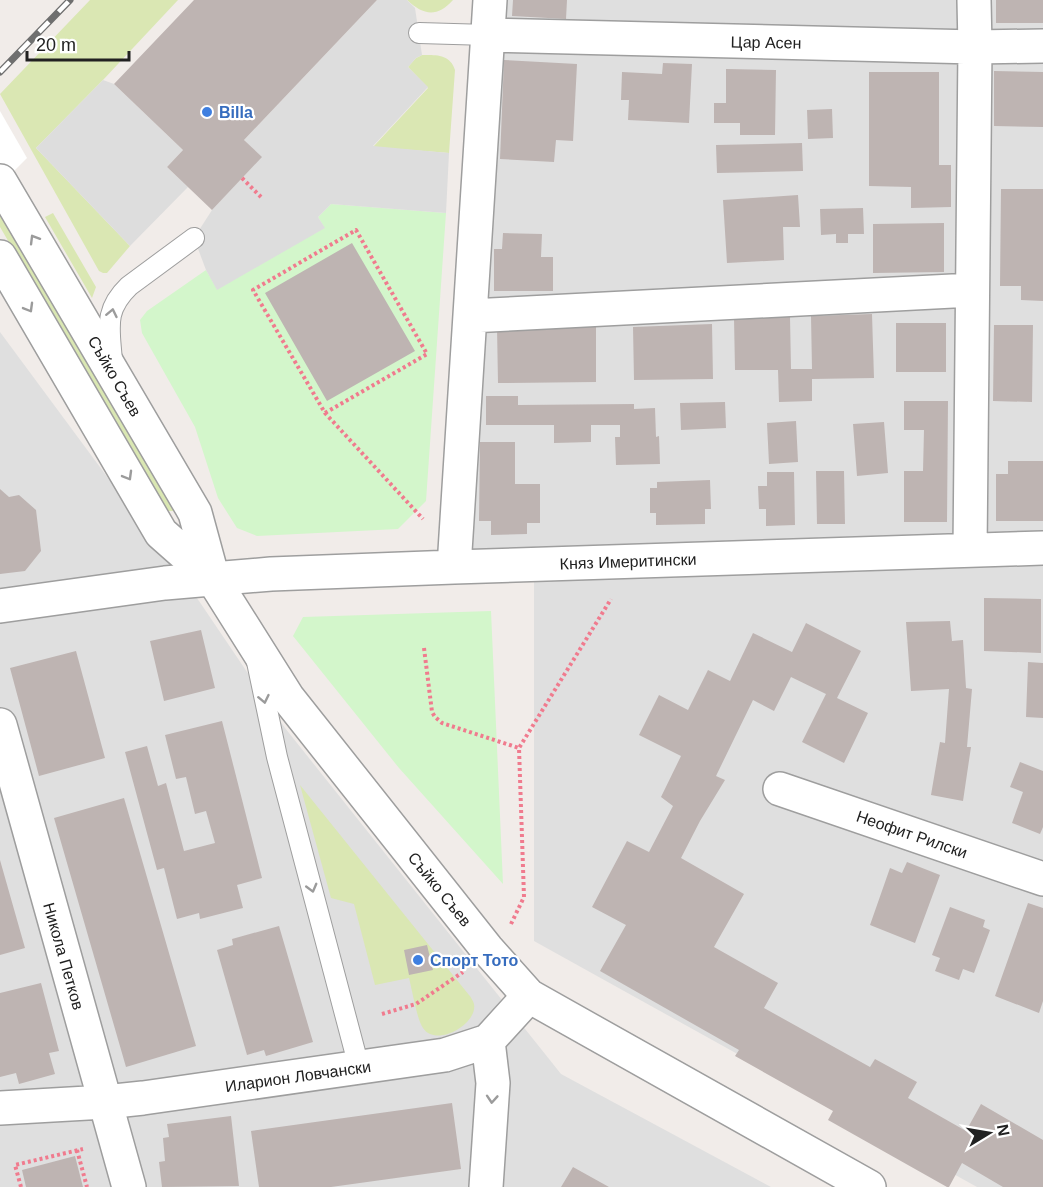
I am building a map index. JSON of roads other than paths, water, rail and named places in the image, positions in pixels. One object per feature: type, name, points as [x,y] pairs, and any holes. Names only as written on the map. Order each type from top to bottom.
[{"type":"street","points":[[454,567],[490,0]]},
{"type":"street","points":[[970,550],[974,0]]},
{"type":"street","name":"Цар Асен","points":[[488,35],[975,47],[1043,46]]},
{"type":"street","name":"Съйко Съев","points":[[1,182],[195,513],[213,579],[288,699],[487,949],[529,996],[868,1187]]},
{"type":"street","name":"Съйко Съев","points":[[0,257],[161,534],[213,579]]},
{"type":"street","points":[[470,316],[972,290]]},
{"type":"street","name":"Княз Имеритински","points":[[0,606],[165,583],[271,574],[1043,548]]},
{"type":"street","name":"Никола Петков","points":[[0,725],[129,1187]]},
{"type":"street","name":"Неофит Рилски","points":[[780,789],[1043,879]]},
{"type":"street","points":[[486,1187],[493,1083],[488,1041],[529,996]]},
{"type":"street","name":"Иларион Ловчански","points":[[0,1108],[105,1102],[445,1055],[488,1041]]},
{"type":"lane","points":[[419,33],[488,35]]},
{"type":"lane","points":[[112,371],[110,313],[119,295],[194,238]]},
{"type":"lane","points":[[252,642],[277,757],[359,1067]]},
{"type":"railway","points":[[0,72],[70,0]]},
{"type":"place","name":"Billa","points":[[207,112]]},
{"type":"place","name":"Спорт Тото","points":[[418,960]]}]
